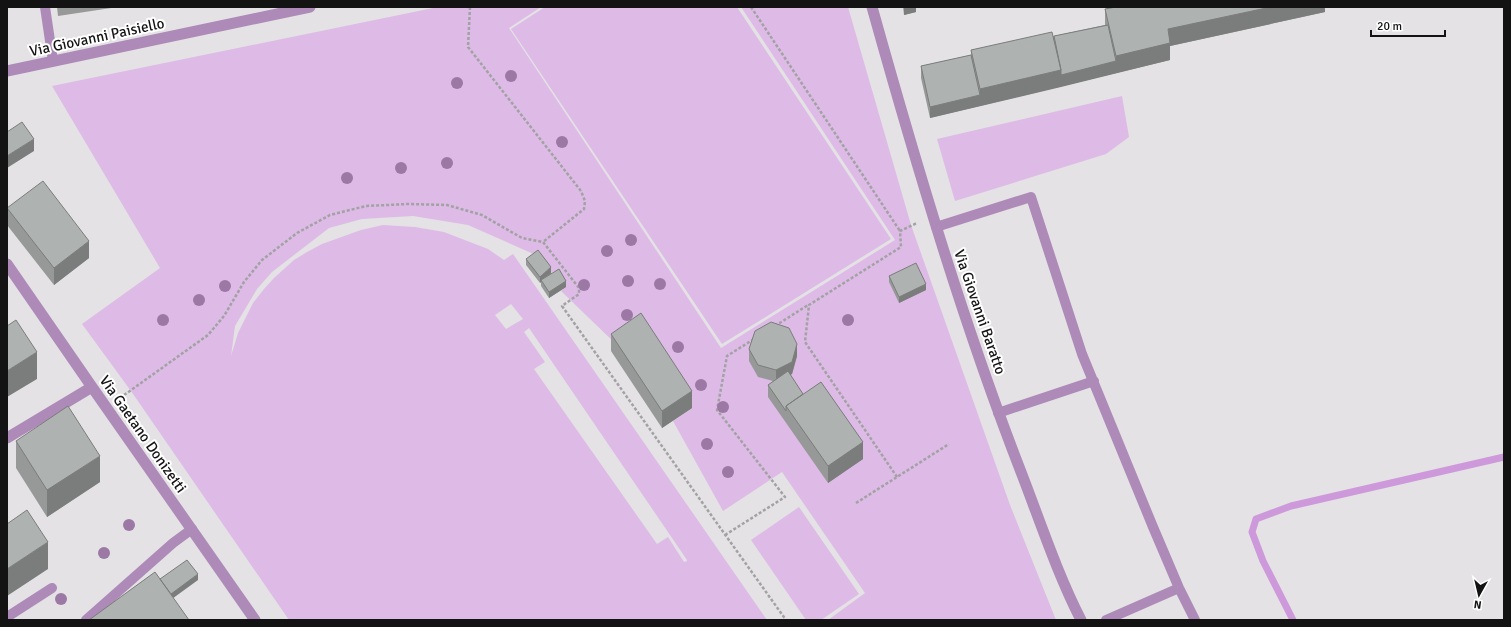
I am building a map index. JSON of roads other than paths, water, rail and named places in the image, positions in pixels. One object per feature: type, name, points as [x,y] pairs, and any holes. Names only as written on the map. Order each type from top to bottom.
[{"type":"street","name":"Via Giovanni Paisiello","points":[[7,71],[272,11],[310,7]]},
{"type":"street","name":"Via Giovanni Baratto","points":[[872,7],[934,222],[998,412],[1078,619]]},
{"type":"street","name":"Via Gaetano Donizetti","points":[[7,264],[255,620]]},
{"type":"street","points":[[7,438],[92,387]]},
{"type":"lane","points":[[45,7],[53,61]]},
{"type":"lane","points":[[934,222],[1031,197],[1082,354],[1179,588],[1195,620]]},
{"type":"lane","points":[[998,412],[1094,381]]},
{"type":"lane","points":[[86,620],[173,543],[192,529]]},
{"type":"lane","points":[[7,617],[52,588]]},
{"type":"lane","points":[[1106,620],[1179,588]]},
{"type":"waterway","points":[[1293,620],[1263,561],[1252,532],[1256,519],[1291,506],[1504,457]]}]
